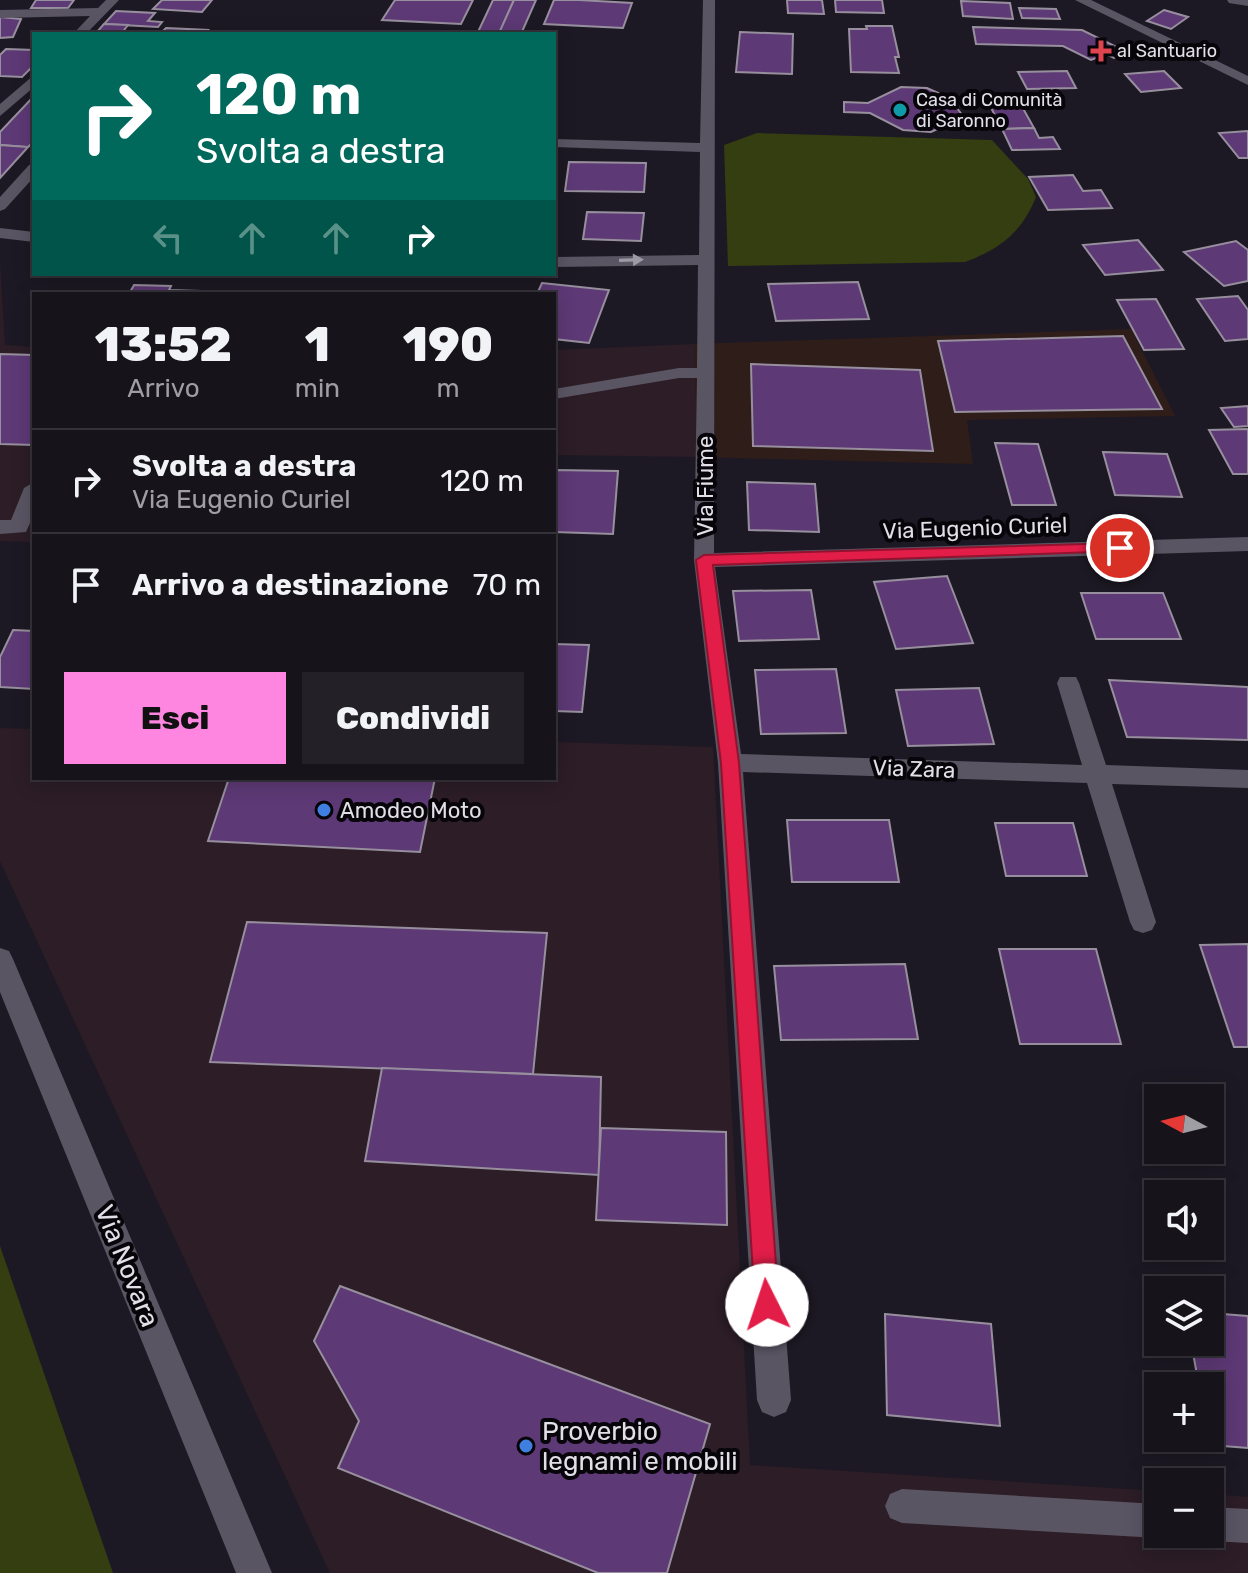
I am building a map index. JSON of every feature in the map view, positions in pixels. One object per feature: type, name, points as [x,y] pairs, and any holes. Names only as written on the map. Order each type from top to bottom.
[{"type":"street","points":[[81,32],[113,0]]},
{"type":"street","name":"Via Fiume","points":[[709,0],[704,560],[730,763],[774,1400]]},
{"type":"street","points":[[1081,0],[1248,81]]},
{"type":"street","points":[[1098,0],[1112,16]]},
{"type":"street","points":[[1233,0],[1248,2]]},
{"type":"street","points":[[0,14],[101,12]]},
{"type":"street","points":[[0,112],[32,81]]},
{"type":"street","points":[[556,143],[708,148]]},
{"type":"street","points":[[0,206],[32,170]]},
{"type":"street","points":[[0,233],[32,237]]},
{"type":"street","points":[[556,262],[707,260]]},
{"type":"street","points":[[556,394],[679,373],[706,373]]},
{"type":"street","points":[[0,527],[19,527],[32,493]]},
{"type":"street","name":"Via Eugenio Curiel","points":[[704,560],[1248,544]]},
{"type":"street","points":[[1068,683],[1143,922]]},
{"type":"street","name":"Via Zara","points":[[730,763],[1248,779]]},
{"type":"street","name":"Via Novara","points":[[0,959],[254,1573]]},
{"type":"street","points":[[902,1506],[1144,1520]]},
{"type":"street","points":[[1224,1525],[1248,1526]]},
{"type":"shaded area","points":[[0,262],[5,345],[32,347],[32,542],[0,541]]},
{"type":"shaded area","points":[[1131,329],[1175,416],[967,420],[973,464],[698,457],[694,344]]},
{"type":"shaded area","points":[[694,344],[698,457],[556,455],[556,350]]},
{"type":"shaded area","points":[[0,728],[32,729],[32,780],[556,780],[556,742],[713,747],[750,1465],[1144,1490],[1144,1548],[1224,1548],[1224,1495],[1248,1497],[1248,1573],[330,1573],[0,861]]},
{"type":"green space","points":[[757,133],[992,140],[1028,179],[1036,197],[1017,230],[999,245],[965,262],[728,266],[724,145]]},
{"type":"green space","points":[[0,1246],[113,1573],[0,1573]]},
{"type":"building","points":[[36,0],[74,0],[68,8],[31,8]]},
{"type":"building","points":[[162,0],[212,0],[202,12],[153,9]]},
{"type":"building","points":[[395,0],[473,0],[461,24],[382,20]]},
{"type":"building","points":[[493,0],[514,0],[500,32],[478,32]]},
{"type":"building","points":[[514,0],[536,0],[522,32],[499,32]]},
{"type":"building","points":[[554,0],[632,3],[623,28],[544,24]]},
{"type":"building","points":[[787,0],[822,0],[824,14],[788,13]]},
{"type":"building","points":[[835,0],[882,0],[884,13],[836,12]]},
{"type":"building","points":[[961,1],[1010,3],[1013,19],[963,16]]},
{"type":"building","points":[[1019,8],[1056,9],[1060,19],[1022,18]]},
{"type":"building","points":[[1164,10],[1188,17],[1171,29],[1147,21]]},
{"type":"building","points":[[116,11],[155,13],[148,21],[162,22],[158,27],[104,24]]},
{"type":"building","points":[[0,17],[21,19],[13,37],[0,38]]},
{"type":"building","points":[[104,24],[128,25],[123,32],[97,32]]},
{"type":"building","points":[[866,26],[892,26],[899,73],[851,72],[849,29],[867,29]]},
{"type":"building","points":[[973,27],[1082,30],[1129,53],[1114,58],[1106,54],[1091,60],[1063,46],[976,44]]},
{"type":"building","points":[[166,28],[208,30],[206,32],[162,32]]},
{"type":"building","points":[[740,32],[793,34],[792,74],[736,72]]},
{"type":"building","points":[[6,49],[32,50],[32,67],[22,77],[0,76],[0,55]]},
{"type":"building","points":[[1067,71],[1076,88],[1027,89],[1018,72]]},
{"type":"building","points":[[1164,71],[1181,88],[1141,92],[1125,74]]},
{"type":"building","name":"Casa di Comunità di Saronno","points":[[901,87],[927,88],[963,104],[956,107],[964,117],[931,132],[903,130],[870,113],[844,112],[844,102],[868,103]]},
{"type":"building","points":[[32,98],[32,143],[28,147],[0,145],[0,132]]},
{"type":"building","points":[[1020,103],[1034,128],[1002,129],[989,104]]},
{"type":"building","points":[[1034,128],[1039,138],[1053,137],[1060,149],[1012,150],[1002,129]]},
{"type":"building","points":[[1248,131],[1248,158],[1239,158],[1219,133]]},
{"type":"building","points":[[0,145],[28,147],[0,178]]},
{"type":"building","points":[[569,162],[646,163],[644,192],[565,191]]},
{"type":"building","points":[[1073,175],[1083,191],[1101,190],[1112,208],[1048,210],[1029,177]]},
{"type":"building","points":[[587,212],[644,213],[641,241],[583,239]]},
{"type":"building","points":[[1138,240],[1163,270],[1105,275],[1083,245]]},
{"type":"building","points":[[1236,241],[1248,250],[1248,281],[1224,286],[1184,252]]},
{"type":"building","points":[[858,282],[869,319],[776,321],[768,284]]},
{"type":"building","points":[[542,283],[609,290],[589,343],[556,339],[556,292],[538,292]]},
{"type":"building","points":[[134,285],[171,286],[169,290],[234,292],[130,292]]},
{"type":"building","points":[[1238,296],[1248,310],[1248,339],[1225,341],[1197,299]]},
{"type":"building","points":[[1156,299],[1184,349],[1144,350],[1117,300]]},
{"type":"building","points":[[1123,336],[1162,409],[955,412],[938,341]]},
{"type":"building","points":[[0,354],[32,355],[32,445],[0,444]]},
{"type":"building","points":[[751,364],[920,370],[933,451],[753,446]]},
{"type":"building","points":[[1248,406],[1248,426],[1234,427],[1221,408]]},
{"type":"building","points":[[1248,429],[1248,474],[1233,474],[1209,430]]},
{"type":"building","points":[[995,443],[1038,444],[1056,505],[1012,505]]},
{"type":"building","points":[[1103,452],[1167,454],[1182,497],[1115,495]]},
{"type":"building","points":[[556,470],[618,471],[613,534],[556,532]]},
{"type":"building","points":[[747,482],[815,484],[819,532],[749,530]]},
{"type":"building","points":[[947,576],[973,643],[896,649],[874,582]]},
{"type":"building","points":[[811,590],[819,639],[739,641],[733,591]]},
{"type":"building","points":[[1081,593],[1163,593],[1181,639],[1096,639]]},
{"type":"building","points":[[13,630],[32,631],[32,689],[0,687],[0,657]]},
{"type":"building","points":[[556,644],[589,645],[582,712],[556,711]]},
{"type":"building","points":[[836,669],[846,733],[761,734],[755,670]]},
{"type":"building","points":[[1109,680],[1248,687],[1248,740],[1127,737]]},
{"type":"building","points":[[979,688],[994,744],[908,746],[896,690]]},
{"type":"building","name":"Amodeo Moto","points":[[228,780],[435,780],[420,852],[208,841]]},
{"type":"building","points":[[787,820],[889,820],[899,882],[792,882]]},
{"type":"building","points":[[995,823],[1073,823],[1087,876],[1006,876]]},
{"type":"building","points":[[247,922],[547,933],[533,1074],[210,1062]]},
{"type":"building","points":[[1248,944],[1248,1047],[1234,1047],[1200,945]]},
{"type":"building","points":[[999,949],[1096,949],[1121,1044],[1020,1044]]},
{"type":"building","points":[[905,964],[918,1039],[781,1040],[774,966]]},
{"type":"building","points":[[382,1068],[601,1077],[599,1175],[365,1161]]},
{"type":"building","points":[[601,1128],[726,1132],[727,1225],[596,1220]]},
{"type":"building","name":"Proverbio legnami e mobili","points":[[340,1286],[710,1424],[667,1573],[598,1573],[338,1468],[359,1421],[314,1341]]},
{"type":"building","points":[[885,1314],[991,1324],[1000,1426],[887,1415]]},
{"type":"building","points":[[1224,1314],[1248,1316],[1248,1448],[1224,1446],[1224,1372],[1196,1372],[1194,1356],[1224,1356]]},
{"type":"place","name":"al Santuario","points":[[1101,51]]},
{"type":"place","name":"Casa di Comunità di Saronno","points":[[900,110]]},
{"type":"place","name":"Amodeo Moto","points":[[324,810]]},
{"type":"place","name":"Proverbio legnami e mobili","points":[[526,1446]]},
{"type":"route","points":[[767,1305],[730,763],[704,560],[1120,548]]}]
